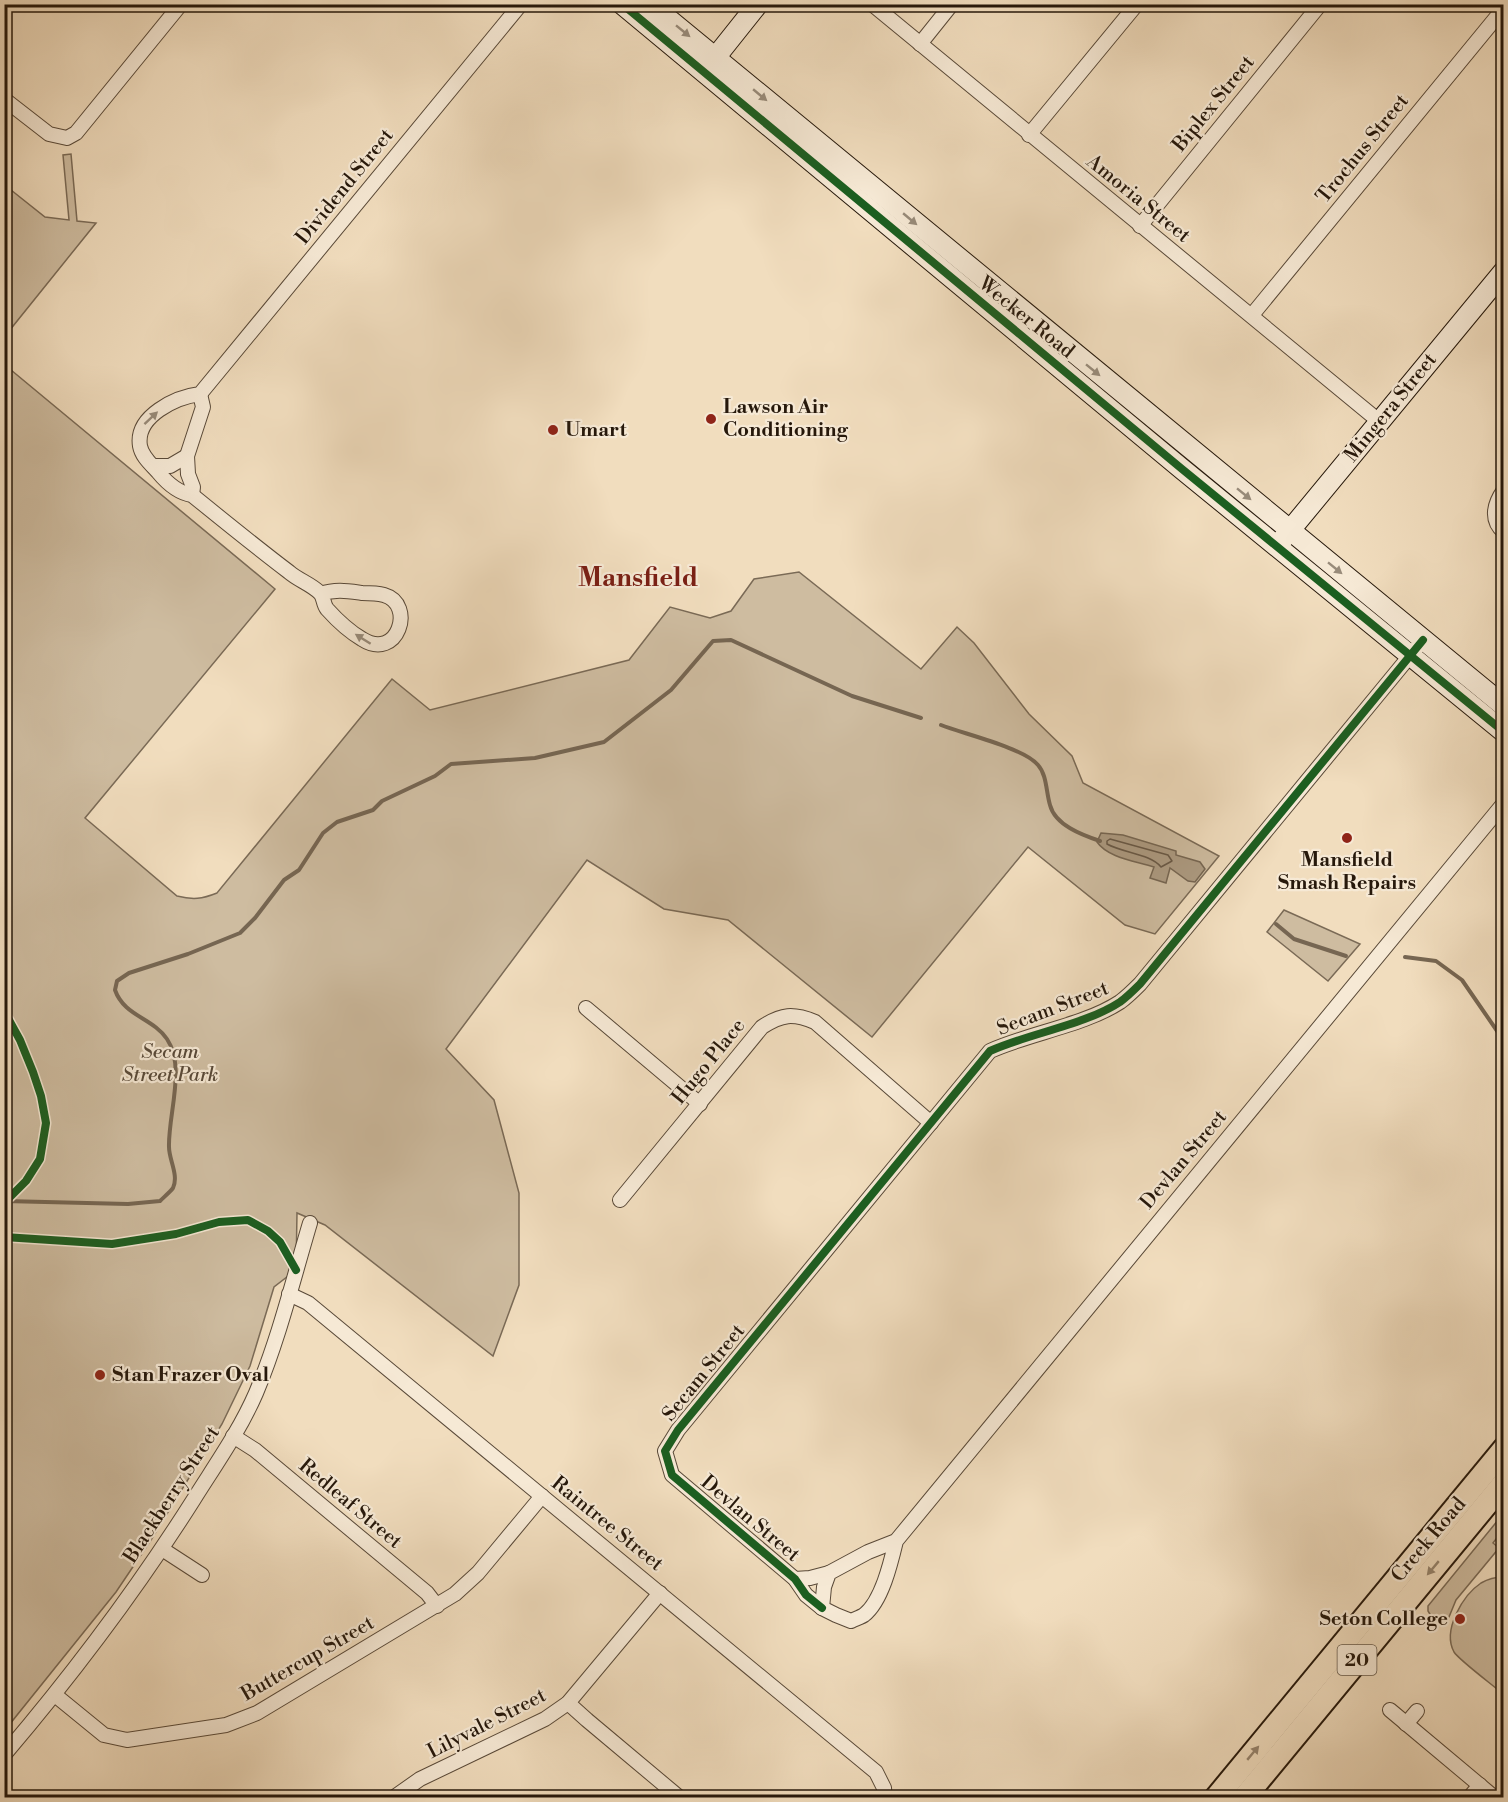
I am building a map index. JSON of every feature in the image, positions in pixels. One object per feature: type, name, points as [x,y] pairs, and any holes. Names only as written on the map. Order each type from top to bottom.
[{"type":"main road","name":"Creek Road","points":[[1216,1797],[1503,1449]]},
{"type":"main road","name":"Creek Road","points":[[1244,1797],[1503,1483]]},
{"type":"street","points":[[4,99],[50,134],[67,138],[76,133],[181,4]]},
{"type":"street","name":"Dividend Street","points":[[200,394],[521,4]]},
{"type":"street","name":"Wecker Road","points":[[622,4],[709,65],[1284,538],[1416,648],[1503,732]]},
{"type":"street","name":"Wecker Road","points":[[650,4],[709,65]]},
{"type":"street","points":[[709,65],[758,4]]},
{"type":"street","name":"Amoria Street","points":[[872,4],[1380,422]]},
{"type":"street","points":[[920,44],[952,4]]},
{"type":"street","points":[[1029,135],[1137,4]]},
{"type":"street","name":"Biplex Street","points":[[1140,226],[1318,7]]},
{"type":"street","name":"Trochus Street","points":[[1252,315],[1503,8]]},
{"type":"street","name":"Mingera Street","points":[[1284,538],[1503,271]]},
{"type":"street","points":[[192,495],[194,487],[188,474],[187,456],[203,407],[200,394],[186,396],[152,415],[144,424],[140,434],[143,456],[164,479],[183,494],[192,495],[292,575],[321,594],[326,608],[360,638],[371,644],[382,645],[392,640],[397,633],[400,623],[399,608],[385,595],[332,590],[321,594]]},
{"type":"street","points":[[153,466],[170,466],[187,456]]},
{"type":"street","points":[[1503,490],[1496,503],[1494,516],[1503,532]]},
{"type":"street","name":"Wecker Road","points":[[1416,648],[1503,706]]},
{"type":"street","name":"Secam Street","points":[[665,1451],[678,1430],[990,1051],[1014,1040],[1084,1018],[1119,1002],[1140,984],[1416,648]]},
{"type":"street","name":"Devlan Street","points":[[665,1451],[672,1475],[795,1580],[806,1595],[822,1608],[851,1621],[864,1615],[876,1599],[891,1563],[896,1540],[1503,803]]},
{"type":"street","points":[[586,1008],[700,1104]]},
{"type":"street","name":"Hugo Place","points":[[620,1200],[762,1027],[772,1020],[791,1015],[801,1016],[814,1022],[931,1123]]},
{"type":"street","name":"Blackberry Street","points":[[4,1755],[55,1695],[162,1549],[233,1437],[266,1367],[310,1223]]},
{"type":"street","name":"Raintree Street","points":[[289,1294],[308,1303],[876,1772],[884,1788],[885,1797]]},
{"type":"street","name":"Redleaf Street","points":[[233,1437],[255,1450],[427,1593],[437,1606]]},
{"type":"street","name":"Buttercup Street","points":[[55,1695],[104,1735],[127,1740],[226,1725],[256,1713],[455,1594],[478,1573],[542,1496]]},
{"type":"street","name":"Devlan Street","points":[[795,1580],[829,1573],[896,1540]]},
{"type":"street","points":[[162,1549],[202,1575]]},
{"type":"street","points":[[822,1608],[824,1587],[829,1573]]},
{"type":"street","name":"Lilyvale Street","points":[[393,1797],[420,1779],[545,1719],[568,1703],[660,1593]]},
{"type":"street","points":[[568,1703],[680,1797]]},
{"type":"street","points":[[1390,1710],[1495,1797]]},
{"type":"street","points":[[1406,1724],[1417,1711]]},
{"type":"street","points":[[1469,1797],[1480,1785]]},
{"type":"green space","points":[[71,154],[77,221],[96,223],[5,336],[5,198],[11,190],[45,217],[69,220],[63,155]]},
{"type":"green space","name":"Secam Street Park","points":[[5,365],[275,589],[85,818],[177,896],[197,898],[217,893],[392,679],[430,710],[629,660],[670,607],[710,618],[731,611],[754,579],[799,572],[921,669],[957,627],[974,643],[1029,714],[1072,756],[1083,783],[1219,856],[1155,934],[1125,925],[1028,847],[872,1037],[728,920],[664,909],[587,860],[446,1049],[494,1100],[519,1193],[519,1285],[493,1356],[325,1225],[297,1213],[296,1270],[274,1287],[250,1366],[222,1424],[151,1540],[116,1592],[5,1730]]},
{"type":"green space","points":[[1284,910],[1360,944],[1328,981],[1267,932]]},
{"type":"green space","points":[[1503,1514],[1503,1530],[1493,1543],[1499,1548],[1456,1600],[1449,1617],[1442,1621],[1433,1619],[1428,1606]]},
{"type":"green space","points":[[1504,1577],[1503,1694],[1457,1656],[1451,1643],[1451,1634],[1461,1604],[1474,1589],[1486,1580]]},
{"type":"water","points":[[1101,833],[1123,835],[1176,851],[1176,855],[1200,862],[1205,869],[1195,882],[1188,881],[1170,868],[1166,883],[1150,878],[1154,867],[1108,852],[1097,842]]},
{"type":"waterway","points":[[4,1201],[128,1204],[160,1201],[172,1190],[175,1178],[169,1152],[169,1134],[176,1077],[172,1050],[161,1032],[119,999],[115,990],[117,981],[129,973],[188,954],[240,933],[255,918],[284,880],[299,870],[323,833],[337,822],[373,810],[382,801],[435,776],[451,764],[535,758],[604,742],[671,690],[713,641],[731,640],[852,696],[921,718]]},
{"type":"waterway","points":[[941,725],[1007,747],[1031,759],[1041,769],[1050,805],[1057,818],[1063,824],[1100,841]]},
{"type":"waterway","points":[[1276,924],[1294,939],[1346,956]]},
{"type":"waterway","points":[[1405,957],[1436,961],[1462,980],[1504,1041]]},
{"type":"cycle path","points":[[622,4],[1182,469],[1504,732]]},
{"type":"cycle path","points":[[822,1608],[806,1595],[795,1579],[672,1475],[665,1451],[678,1430],[990,1051],[1091,1017],[1120,1002],[1133,991],[1423,640]]},
{"type":"cycle path","points":[[4,1011],[20,1040],[33,1072],[41,1096],[46,1123],[40,1159],[26,1181],[4,1203]]},
{"type":"cycle path","points":[[4,1237],[112,1244],[176,1234],[219,1222],[248,1220],[268,1231],[280,1242],[296,1270]]},
{"type":"place","name":"Lawson Air Conditioning","points":[[711,419]]},
{"type":"place","name":"Umart","points":[[553,430]]},
{"type":"place","name":"Mansfield Smash Repairs","points":[[1347,838]]},
{"type":"place","name":"Stan Frazer Oval","points":[[100,1375]]},
{"type":"place","name":"Seton College","points":[[1460,1619]]},
{"type":"district","name":"Mansfield","points":[[638,578]]}]
